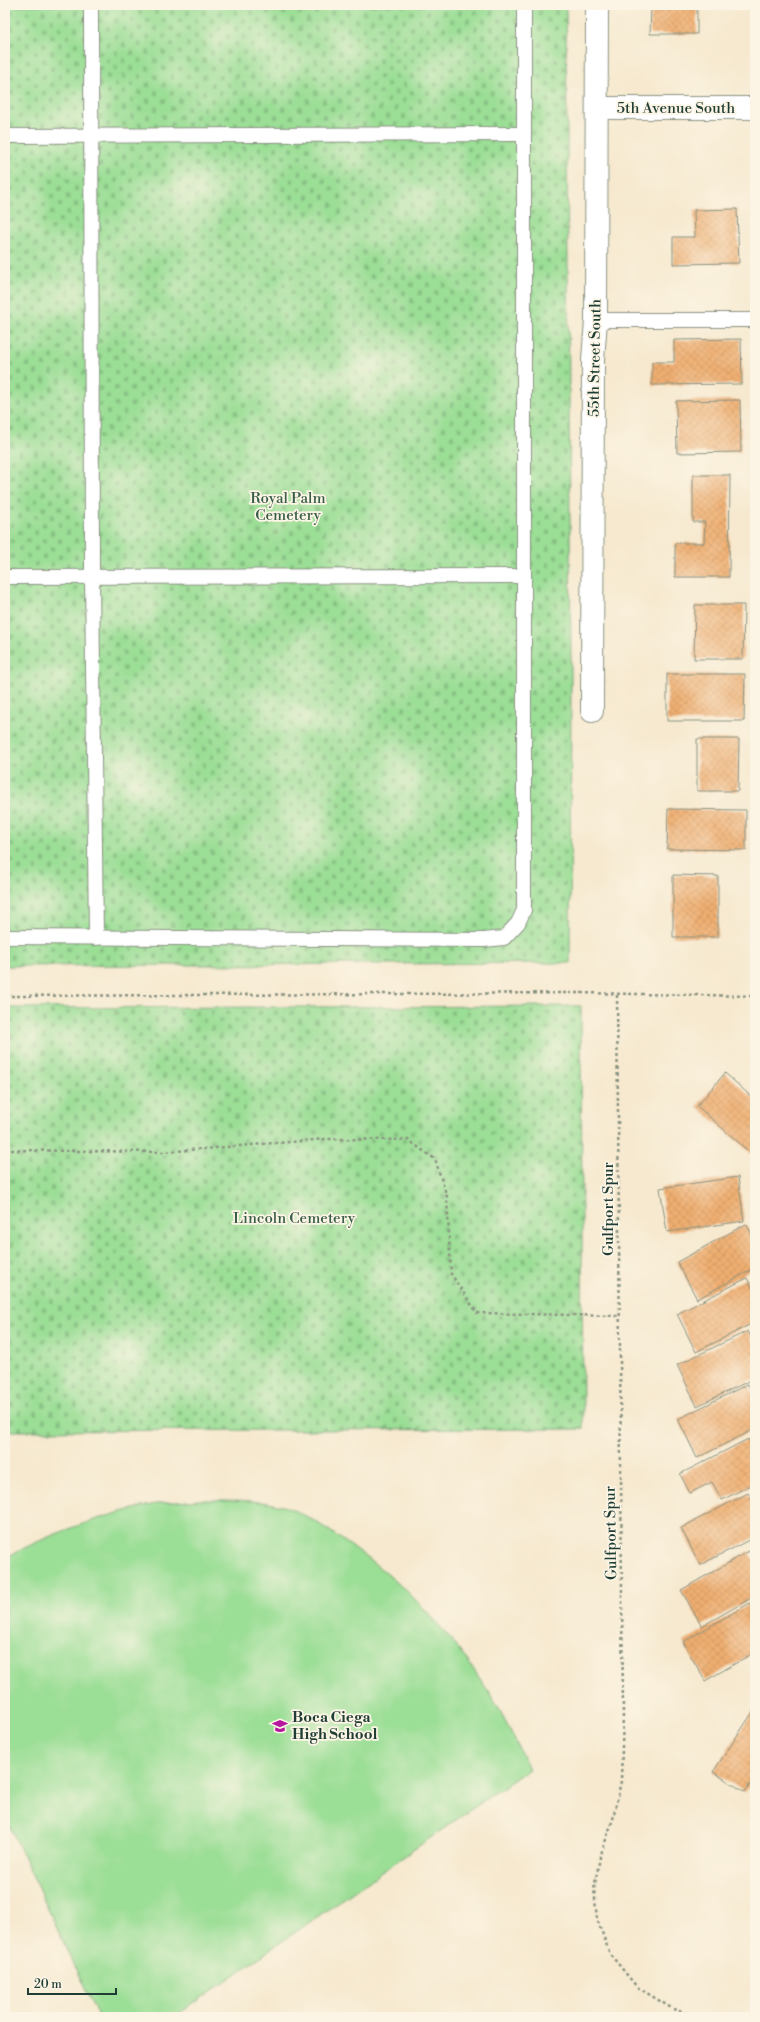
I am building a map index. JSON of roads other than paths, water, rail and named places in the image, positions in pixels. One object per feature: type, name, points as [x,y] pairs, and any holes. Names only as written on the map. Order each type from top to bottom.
[{"type":"street","name":"55th Street South","points":[[592,711],[593,360],[596,320],[597,5]]},
{"type":"street","name":"5th Avenue South","points":[[597,108],[755,108]]},
{"type":"lane","points":[[91,5],[92,577],[96,938]]},
{"type":"lane","points":[[5,937],[484,940],[504,938],[518,923],[524,910],[524,5]]},
{"type":"lane","points":[[5,136],[524,134]]},
{"type":"lane","points":[[596,320],[755,320]]},
{"type":"lane","points":[[5,577],[524,576]]},
{"type":"place","name":"Boca Ciega High School","points":[[280,1726]]},
{"type":"park label","name":"Royal Palm Cemetery","points":[[288,506]]},
{"type":"park label","name":"Lincoln Cemetery","points":[[294,1218]]}]
